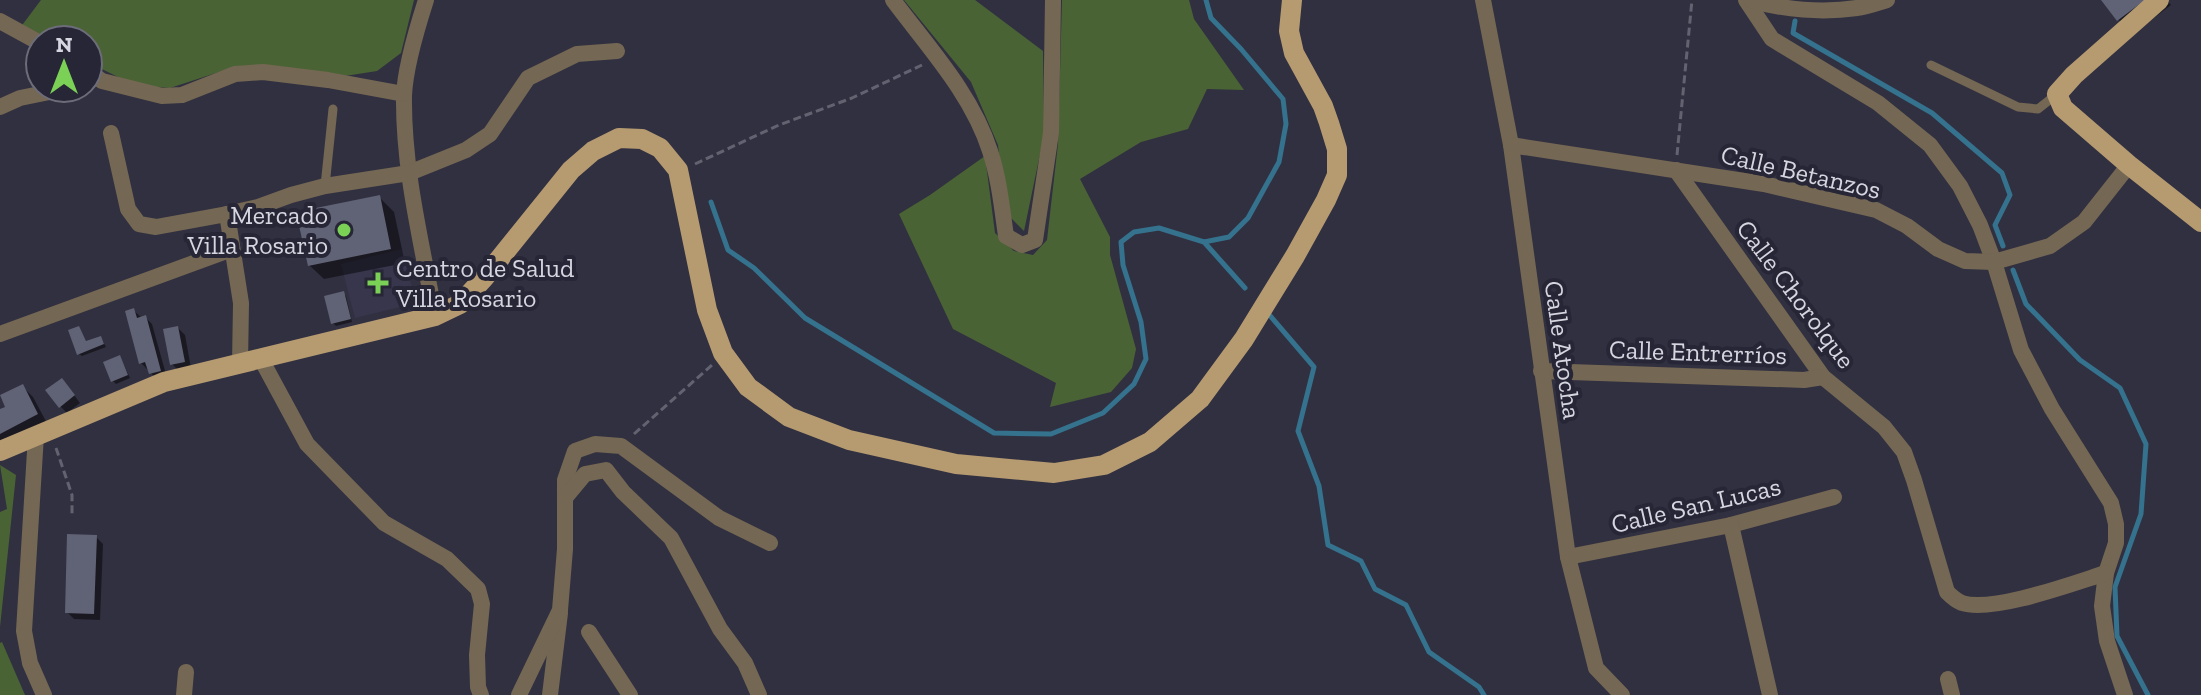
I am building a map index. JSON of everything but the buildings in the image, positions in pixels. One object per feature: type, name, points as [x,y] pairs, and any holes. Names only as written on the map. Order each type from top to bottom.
[{"type":"main road","points":[[0,451],[164,382],[435,316],[460,304],[571,170],[593,151],[619,138],[642,139],[660,148],[678,170],[707,310],[723,353],[748,387],[789,417],[849,440],[956,464],[1054,473],[1104,465],[1150,442],[1200,399],[1244,339],[1303,242],[1337,175],[1337,149],[1329,123],[1294,53],[1289,31],[1292,0]]},
{"type":"main road","points":[[2159,0],[2074,75],[2057,94],[2063,108],[2201,222]]},
{"type":"street","points":[[426,0],[404,94],[409,173],[435,316]]},
{"type":"street","points":[[893,0],[956,84],[976,118],[990,151],[1006,236],[1022,245],[1035,240],[1051,133],[1053,0]]},
{"type":"street","name":"Calle Atocha","points":[[1483,0],[1511,145],[1568,557],[1596,668],[1622,695]]},
{"type":"street","points":[[1749,0],[1814,10],[1858,8],[1887,0]]},
{"type":"street","points":[[1749,0],[1772,39],[1878,103],[1930,145],[1960,186],[1994,262],[2021,350],[2052,409],[2111,503],[2116,543],[2106,573],[2102,606],[2107,641],[2125,695]]},
{"type":"street","points":[[0,21],[24,34]]},
{"type":"street","points":[[111,133],[128,209],[139,224],[156,227],[258,207],[325,186],[409,173],[466,150],[490,134],[528,78],[577,54],[617,51]]},
{"type":"street","points":[[104,85],[162,96],[182,95],[235,74],[263,72],[404,94]]},
{"type":"street","points":[[0,107],[24,97]]},
{"type":"street","name":"Calle Betanzos","points":[[1511,145],[1764,184],[1876,210],[1951,255],[1965,261],[1994,262],[2050,246],[2084,222],[2129,165]]},
{"type":"street","name":"Calle Chorolque","points":[[1676,170],[1823,377],[1884,427],[1904,452],[1947,592],[1960,603],[1981,606],[2050,591],[2106,573]]},
{"type":"street","points":[[227,214],[241,303],[240,364]]},
{"type":"street","points":[[0,334],[232,249]]},
{"type":"street","points":[[261,359],[307,444],[384,523],[447,559],[478,589],[482,604],[477,655],[481,695]]},
{"type":"street","name":"Calle Entrerríos","points":[[1541,371],[1804,380],[1823,377]]},
{"type":"street","points":[[43,432],[24,631],[30,663],[44,695]]},
{"type":"street","points":[[550,695],[565,549],[565,480],[575,451],[595,444],[621,446],[719,518],[770,543]]},
{"type":"street","points":[[565,498],[585,474],[606,470],[623,492],[671,538],[720,629],[745,663],[759,695]]},
{"type":"street","name":"Calle San Lucas","points":[[1568,557],[1731,525],[1834,497]]},
{"type":"street","points":[[1731,525],[1770,695]]},
{"type":"street","points":[[519,695],[560,610]]},
{"type":"street","points":[[589,632],[630,695]]},
{"type":"street","points":[[184,695],[186,672]]},
{"type":"lane","points":[[1931,65],[2018,107],[2038,109],[2057,94]]},
{"type":"lane","points":[[325,186],[333,109]]},
{"type":"path","points":[[1676,170],[1692,0]]},
{"type":"path","points":[[695,164],[779,125],[916,70],[935,56]]},
{"type":"path","points":[[621,446],[723,353]]},
{"type":"path","points":[[43,432],[72,495],[72,516]]},
{"type":"shaded area","name":"Centro de Salud Villa Rosario","points":[[402,249],[416,303],[355,318],[341,264]]},
{"type":"green space","points":[[41,0],[414,0],[401,53],[377,71],[332,78],[225,70],[170,88],[136,86],[104,70],[104,24],[24,24],[24,30],[20,28]]},
{"type":"green space","points":[[904,0],[975,0],[1043,51],[1044,135],[1024,231],[1006,213],[998,145],[971,82]]},
{"type":"green space","points":[[1062,0],[1189,0],[1194,19],[1244,90],[1207,89],[1188,129],[1141,142],[1080,179],[1110,237],[1110,255],[1136,349],[1132,368],[1111,392],[1050,407],[1056,383],[953,329],[899,214],[985,156],[995,233],[1014,251],[1033,255],[1047,240],[1058,144]]},
{"type":"green space","points":[[0,465],[16,475],[0,627],[0,512],[7,509]]},
{"type":"green space","points":[[2,642],[25,695],[0,695]]},
{"type":"waterway","points":[[1204,242],[1229,237],[1248,218],[1279,162],[1286,124],[1283,99],[1211,18],[1206,0]]},
{"type":"waterway","points":[[1795,21],[1793,33],[1932,113],[2002,173],[2010,195],[1995,225],[2003,246]]},
{"type":"waterway","points":[[711,202],[728,250],[754,268],[805,318],[994,433],[1051,434],[1103,413],[1134,384],[1146,359],[1141,322],[1123,265],[1121,242],[1134,232],[1159,228],[1204,242],[1245,288]]},
{"type":"waterway","points":[[2013,270],[2026,304],[2080,360],[2120,388],[2146,444],[2141,514],[2115,587],[2117,636],[2148,695]]},
{"type":"waterway","points":[[1266,311],[1314,367],[1298,431],[1319,486],[1328,545],[1361,561],[1375,589],[1406,605],[1429,652],[1479,687],[1484,695]]},
{"type":"place","name":"Mercado Villa Rosario","points":[[344,230]]},
{"type":"place","name":"Centro de Salud Villa Rosario","points":[[378,283]]}]
